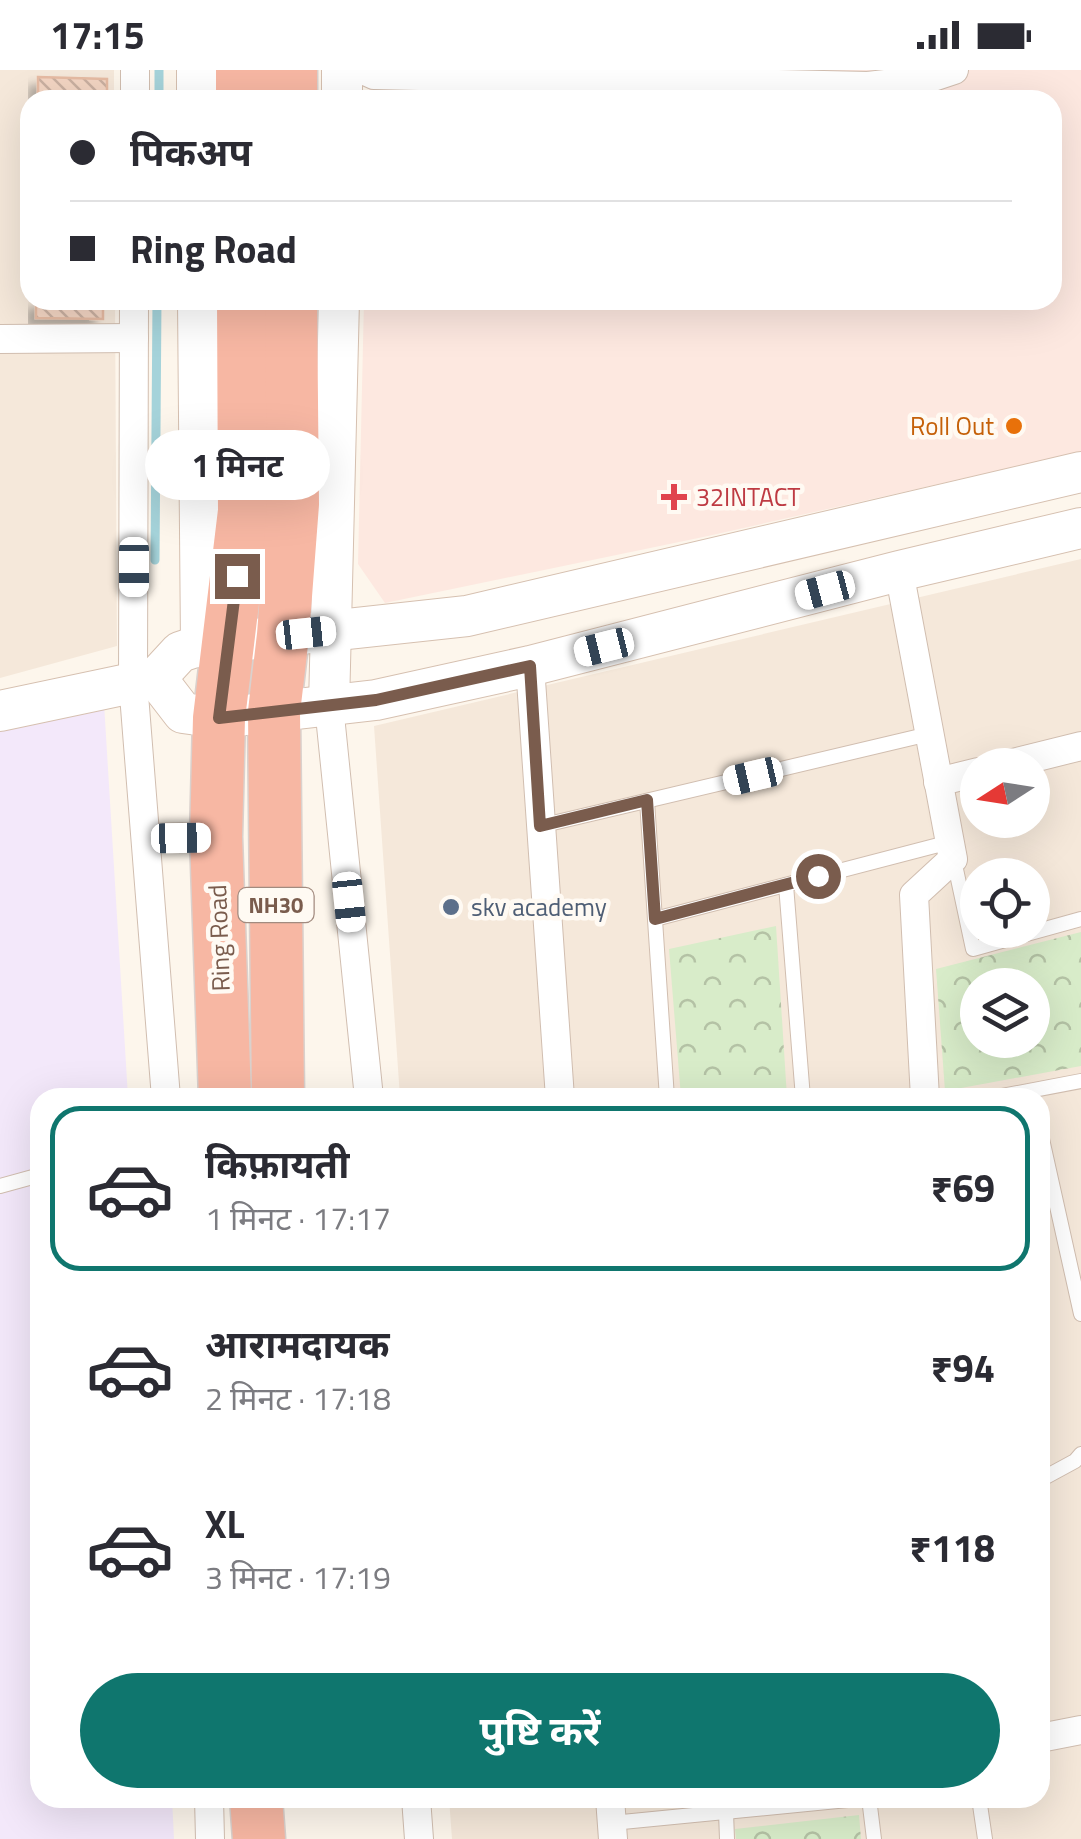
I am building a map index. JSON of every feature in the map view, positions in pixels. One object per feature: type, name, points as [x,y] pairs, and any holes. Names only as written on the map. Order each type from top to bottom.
[{"type":"highway","name":"Ring Road","points":[[225,1088],[216,837],[219,718],[215,643],[244,511],[243,310]]},
{"type":"highway","name":"NH30","points":[[278,1088],[274,712],[306,633],[294,504],[292,310]]},
{"type":"highway","points":[[257,1808],[259,1839]]},
{"type":"highway","points":[[290,1808],[292,1839]]},
{"type":"street","points":[[364,70],[374,76],[660,76],[868,86],[927,79],[954,70]]},
{"type":"street","points":[[134,310],[147,838],[165,1088]]},
{"type":"street","points":[[198,310],[215,643]]},
{"type":"street","points":[[338,310],[306,633],[329,706],[368,1088]]},
{"type":"street","points":[[0,338],[134,338]]},
{"type":"street","points":[[0,710],[145,680],[180,652],[215,643],[466,616],[1081,472]]},
{"type":"street","points":[[145,680],[183,712],[219,718],[376,700],[530,666],[1081,528]]},
{"type":"street","points":[[898,571],[952,851],[914,895],[924,1088]]},
{"type":"street","points":[[530,666],[559,1088]]},
{"type":"street","points":[[1050,754],[1081,746]]},
{"type":"street","points":[[938,782],[960,776]]},
{"type":"street","points":[[147,838],[216,837]]},
{"type":"street","points":[[1050,1736],[1081,1730]]},
{"type":"street","points":[[210,1808],[210,1839]]},
{"type":"street","points":[[417,1808],[419,1839]]},
{"type":"lane","points":[[540,826],[929,734]]},
{"type":"lane","points":[[647,800],[666,1088]]},
{"type":"lane","points":[[655,919],[786,885],[952,851],[972,949],[1081,919]]},
{"type":"lane","points":[[786,885],[802,1088]]},
{"type":"lane","points":[[1050,1089],[1081,1081]]},
{"type":"lane","points":[[1050,1175],[1081,1314]]},
{"type":"lane","points":[[0,1186],[30,1178]]},
{"type":"lane","points":[[1050,1475],[1076,1461],[1081,1454]]},
{"type":"lane","points":[[612,1820],[767,1808]]},
{"type":"lane","points":[[870,1808],[874,1839]]},
{"type":"lane","points":[[980,1808],[985,1839]]},
{"type":"lane","points":[[726,1812],[727,1839]]},
{"type":"shaded area","points":[[0,70],[114,70],[114,90],[20,90],[20,310],[115,310],[117,646],[0,678]]},
{"type":"shaded area","points":[[369,70],[1081,70],[1081,452],[708,536],[385,603],[358,564],[364,310],[1062,310],[1062,90],[369,90]]},
{"type":"shaded area","points":[[1081,559],[1081,1839],[452,1839],[450,1808],[1050,1808],[1050,1088],[399,1088],[374,726]]},
{"type":"shaded area","points":[[104,703],[127,1088],[30,1088],[30,1808],[172,1808],[174,1839],[0,1839],[0,731]]},
{"type":"green space","points":[[776,926],[786,1088],[680,1088],[669,949]]},
{"type":"green space","points":[[1081,932],[1081,1066],[945,1088],[936,969],[1018,948],[1050,948],[1050,940]]},
{"type":"green space","points":[[859,1815],[861,1839],[736,1839],[735,1829]]},
{"type":"building","points":[[38,77],[107,79],[107,90],[38,90]]},
{"type":"building","points":[[36,310],[103,310],[103,319],[36,318]]},
{"type":"waterway","points":[[159,70],[159,90]]},
{"type":"waterway","points":[[155,560],[157,310]]},
{"type":"place","name":"Roll Out","points":[[1014,426]]},
{"type":"place","name":"32INTACT","points":[[674,497]]},
{"type":"place","name":"skv academy","points":[[451,907]]},
{"type":"route","points":[[237,576],[219,718],[376,700],[530,666],[540,826],[647,800],[655,919],[818,876]]}]
